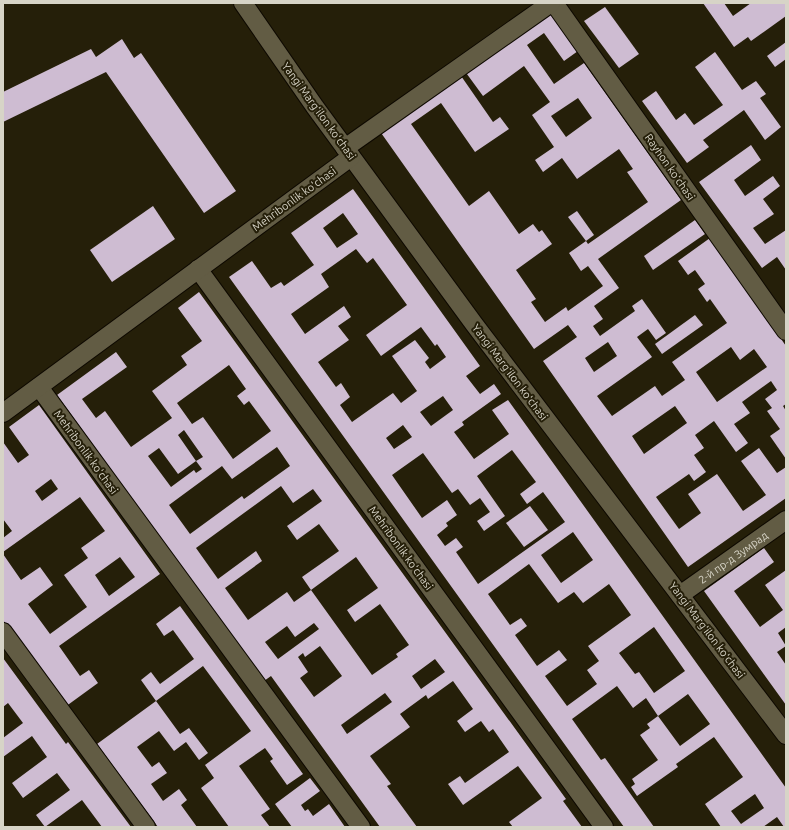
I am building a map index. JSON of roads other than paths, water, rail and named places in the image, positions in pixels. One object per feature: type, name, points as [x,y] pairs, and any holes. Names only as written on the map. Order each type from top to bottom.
[{"type":"street","name":"Yangi Margʻilon koʻchasi","points":[[243,3],[348,152],[474,324],[786,735]]},
{"type":"street","name":"Mehribonlik koʻchasi","points":[[3,413],[198,269],[348,152],[551,3]]},
{"type":"street","name":"Rayhon koʻchasi","points":[[554,3],[786,331]]},
{"type":"street","name":"Mehribonlik koʻchasi","points":[[198,269],[604,827]]},
{"type":"street","name":"Mehribonlik koʻchasi","points":[[39,387],[361,827]]},
{"type":"street","name":"2-й пр-д Зумрад","points":[[680,595],[786,520]]},
{"type":"street","points":[[3,632],[146,827]]}]
